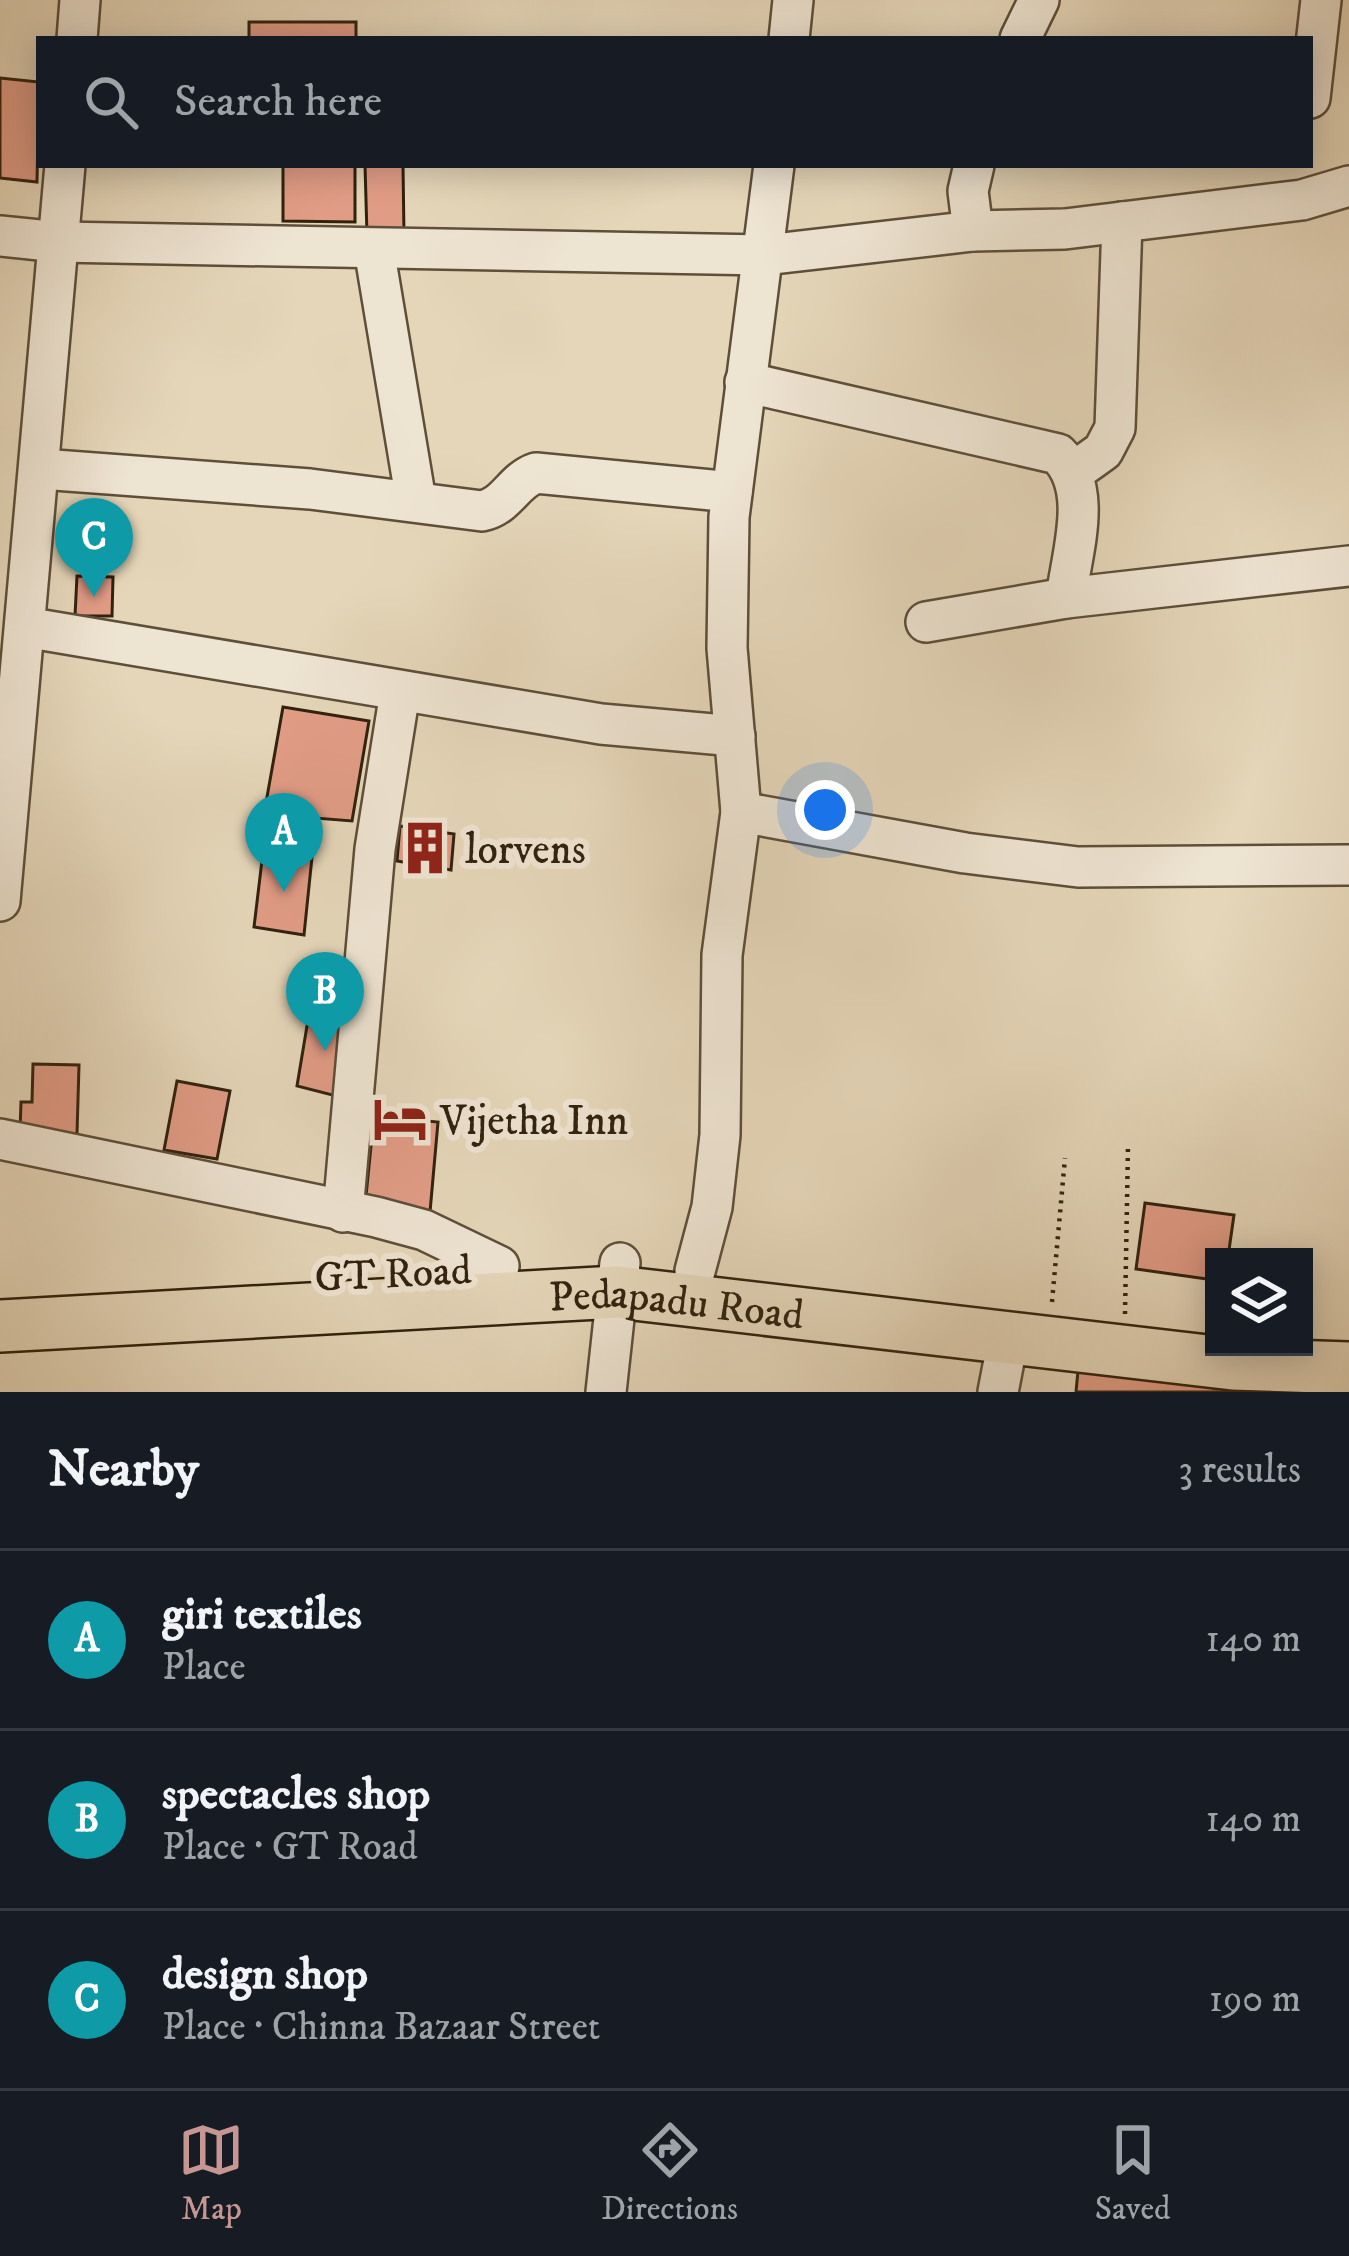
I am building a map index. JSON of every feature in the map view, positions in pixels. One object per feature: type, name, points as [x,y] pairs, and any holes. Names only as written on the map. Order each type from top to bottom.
[{"type":"main road","name":"GT Road","points":[[0,1294],[499,1266],[619,1278],[694,1270],[1030,1328],[1124,1323],[1205,1328]]},
{"type":"main road","name":"Pedapadu Road","points":[[0,1326],[619,1278],[1030,1328],[1233,1364],[1349,1368]]},
{"type":"main road","points":[[1313,1334],[1349,1336]]},
{"type":"street","points":[[76,36],[80,0]]},
{"type":"street","points":[[789,36],[793,0]]},
{"type":"street","points":[[1021,36],[1039,0]]},
{"type":"street","points":[[1313,71],[1321,0]]},
{"type":"street","points":[[0,901],[25,627],[19,515],[41,469],[65,168]]},
{"type":"street","points":[[694,1270],[712,1207],[720,1135],[722,955],[741,812],[727,648],[732,492],[774,168]]},
{"type":"street","points":[[973,168],[968,190],[973,231]]},
{"type":"street","points":[[0,236],[59,242],[766,256],[973,231],[1122,222],[1303,183],[1349,186]]},
{"type":"street","points":[[1075,471],[1103,452],[1115,428],[1122,222]]},
{"type":"street","points":[[374,249],[416,501]]},
{"type":"street","points":[[745,382],[1058,454],[1075,471],[1079,489],[1066,598]]},
{"type":"street","points":[[41,469],[416,501],[482,511],[498,508],[523,478],[536,473],[732,492]]},
{"type":"street","points":[[926,622],[1066,598],[1349,566]]},
{"type":"street","points":[[25,627],[601,724],[735,736]]},
{"type":"street","points":[[343,1212],[375,849],[400,692]]},
{"type":"street","points":[[741,812],[965,853],[1078,867],[1349,865]]},
{"type":"street","points":[[0,1139],[424,1230],[499,1266]]},
{"type":"street","points":[[606,1392],[619,1278]]},
{"type":"street","points":[[998,1392],[1030,1328]]},
{"type":"path","points":[[1124,1323],[1128,1146]]},
{"type":"path","points":[[1030,1328],[1065,1158]]},
{"type":"building","points":[[249,22],[356,22],[356,36],[249,36]]},
{"type":"building","points":[[0,78],[36,82],[37,182],[0,178]]},
{"type":"building","points":[[283,168],[355,168],[355,222],[283,221]]},
{"type":"building","points":[[365,168],[403,168],[404,235],[367,235]]},
{"type":"building","points":[[77,576],[113,577],[112,616],[75,616]]},
{"type":"building","points":[[283,707],[369,721],[352,821],[264,814]]},
{"type":"building","name":"lorvens","points":[[400,826],[454,834],[451,870],[397,861]]},
{"type":"building","points":[[263,852],[312,857],[304,935],[254,927]]},
{"type":"building","points":[[310,1008],[352,1016],[340,1097],[297,1086]]},
{"type":"building","points":[[33,1064],[79,1065],[77,1134],[20,1132],[21,1102],[32,1102]]},
{"type":"building","points":[[177,1081],[230,1091],[217,1159],[164,1150]]},
{"type":"building","points":[[374,1116],[438,1122],[430,1212],[365,1206]]},
{"type":"building","points":[[1145,1203],[1234,1215],[1229,1248],[1205,1248],[1205,1279],[1136,1269]]},
{"type":"building","points":[[1079,1360],[1322,1392],[1076,1392]]},
{"type":"place","name":"design shop","points":[[94,597]]},
{"type":"place","name":"lorvens","points":[[425,848]]},
{"type":"place","name":"giri textiles","points":[[284,892]]},
{"type":"place","name":"spectacles shop","points":[[325,1051]]},
{"type":"place","name":"Vijetha Inn","points":[[400,1119]]}]
